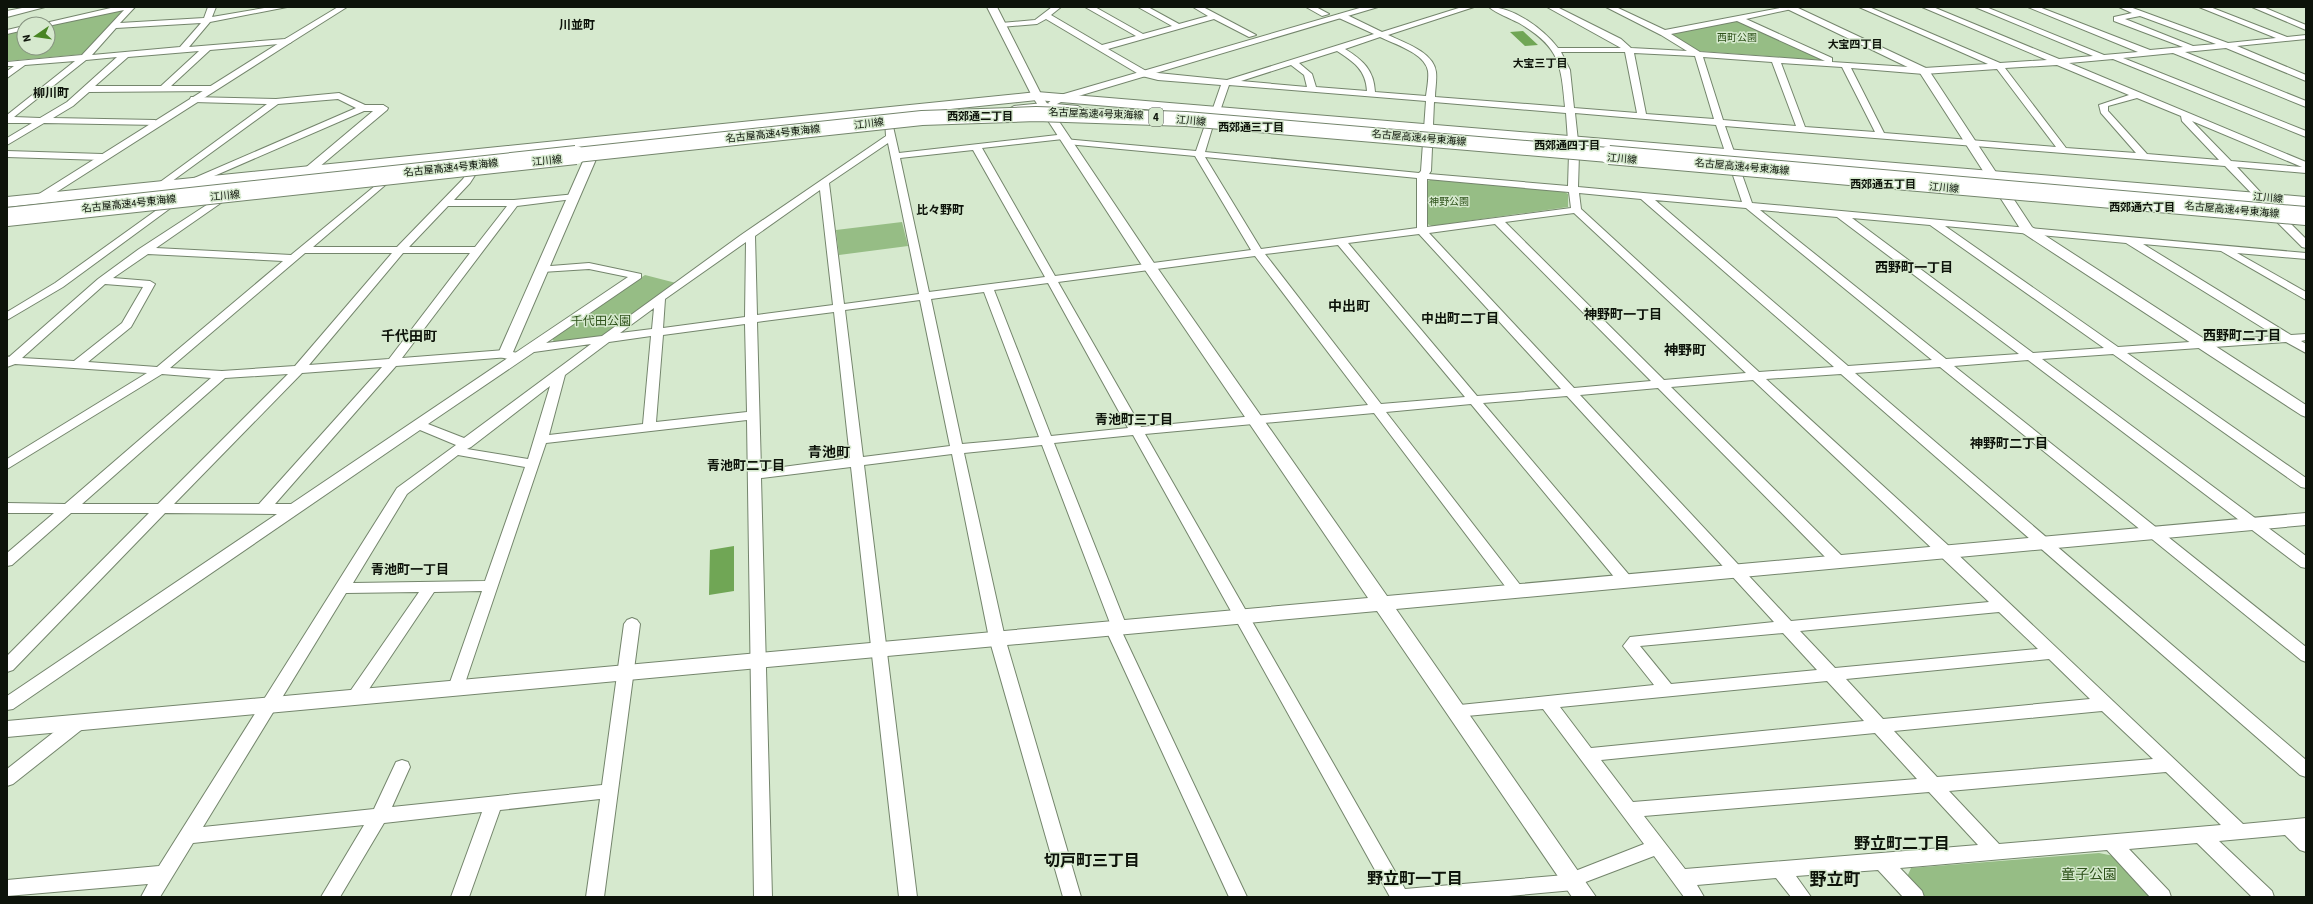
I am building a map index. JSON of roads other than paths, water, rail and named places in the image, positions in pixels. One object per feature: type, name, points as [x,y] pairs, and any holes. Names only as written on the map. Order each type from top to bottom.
[{"type":"highway","name":"名古屋高速4号東海線","points":[[7,217],[921,111],[1036,104],[1099,105],[1226,113],[2306,205]]},
{"type":"highway","name":"名古屋高速4号東海線","points":[[7,217],[891,121],[1000,113],[1069,112],[1159,117],[1510,146],[2306,216]]},
{"type":"highway","points":[[1510,146],[1522,143],[1765,163],[2097,192],[2140,199],[2306,212]]},
{"type":"highway","points":[[2115,188],[2135,194],[2306,212]]},
{"type":"main road","name":"江川線","points":[[7,217],[172,202],[590,157],[888,122],[1061,98],[1213,117]]},
{"type":"main road","name":"江川線","points":[[7,202],[161,185],[1041,101],[1732,161],[1992,175],[2306,202]]},
{"type":"main road","name":"江川線","points":[[1732,161],[2002,193],[2306,220]]},
{"type":"street","points":[[7,14],[40,7]]},
{"type":"street","points":[[56,22],[126,7]]},
{"type":"street","points":[[7,120],[85,57],[131,7]]},
{"type":"street","points":[[183,49],[207,20],[212,7]]},
{"type":"street","points":[[114,26],[207,20],[283,7]]},
{"type":"street","points":[[7,217],[155,123],[343,7]]},
{"type":"street","points":[[992,7],[1041,101],[1150,267],[1577,886]]},
{"type":"street","points":[[1001,25],[1037,22],[1057,7]]},
{"type":"street","points":[[1089,7],[1142,36]]},
{"type":"street","points":[[1142,7],[1178,26]]},
{"type":"street","points":[[1197,7],[1252,35]]},
{"type":"street","points":[[1310,7],[1325,14]]},
{"type":"street","points":[[1041,101],[1136,69],[1325,14],[1373,7]]},
{"type":"street","points":[[1226,83],[1470,7]]},
{"type":"street","points":[[1493,7],[1528,25],[1545,38],[1556,50],[1566,70],[1574,148],[1573,190],[1576,210],[1945,551],[2240,832]]},
{"type":"street","points":[[1552,7],[1618,41],[1629,50],[1642,117]]},
{"type":"street","points":[[1610,7],[1664,33],[1698,54],[1732,161],[1748,205],[2306,656]]},
{"type":"street","points":[[1863,7],[1999,66],[2064,151]]},
{"type":"street","points":[[1926,7],[2306,165]]},
{"type":"street","points":[[1979,7],[2104,58]]},
{"type":"street","points":[[2032,7],[2149,53]]},
{"type":"street","points":[[2123,7],[2138,14],[2226,45],[2306,78]]},
{"type":"street","points":[[2203,7],[2306,46]]},
{"type":"street","points":[[2256,7],[2306,28]]},
{"type":"street","points":[[1664,33],[1792,8],[1924,71],[2027,230],[2306,412]]},
{"type":"street","points":[[1061,98],[1145,74],[1346,12],[1381,34],[1417,52],[1426,60],[1432,70],[1426,171],[1422,176],[1422,232],[1568,392],[1995,852]]},
{"type":"street","points":[[2138,14],[2117,19],[2193,48]]},
{"type":"street","points":[[1046,15],[1145,74],[1226,83],[1431,100],[2306,170]]},
{"type":"street","points":[[1101,48],[1215,16]]},
{"type":"street","points":[[1739,19],[1841,64],[1881,136]]},
{"type":"street","points":[[1556,50],[1629,50],[1775,59],[1924,71],[2104,58],[2306,37]]},
{"type":"street","points":[[7,64],[287,41]]},
{"type":"street","points":[[163,89],[208,47]]},
{"type":"street","points":[[1338,48],[1359,61],[1367,69],[1372,80],[1371,94]]},
{"type":"street","points":[[2174,50],[2306,104]]},
{"type":"street","points":[[7,142],[70,104],[126,54]]},
{"type":"street","points":[[2114,57],[2306,134]]},
{"type":"street","points":[[1775,59],[1802,130]]},
{"type":"street","points":[[7,75],[24,62]]},
{"type":"street","points":[[1292,62],[1308,75],[1312,82],[1312,90]]},
{"type":"street","points":[[1199,155],[1226,83]]},
{"type":"street","points":[[87,89],[211,89]]},
{"type":"street","points":[[2137,95],[2103,105],[2104,111],[2144,157]]},
{"type":"street","points":[[194,99],[276,102],[339,96],[363,108]]},
{"type":"street","points":[[161,185],[276,102]]},
{"type":"street","points":[[195,182],[267,148],[363,108],[383,108]]},
{"type":"street","points":[[308,171],[383,108]]},
{"type":"street","points":[[2185,115],[2185,119],[2260,198]]},
{"type":"street","points":[[7,120],[39,122],[155,123]]},
{"type":"street","points":[[888,122],[997,638],[1072,897]]},
{"type":"street","points":[[150,897],[402,491],[660,298],[745,237],[880,143],[891,137]]},
{"type":"street","points":[[896,156],[976,146],[1065,139],[1199,155],[2306,256]]},
{"type":"street","points":[[976,146],[1400,897]]},
{"type":"street","points":[[7,154],[102,157]]},
{"type":"street","points":[[1199,155],[1258,253],[1375,409],[1516,590]]},
{"type":"street","points":[[511,356],[542,269],[590,157]]},
{"type":"street","points":[[7,666],[298,370],[400,250],[467,182],[474,169]]},
{"type":"street","points":[[7,465],[160,371],[387,179]]},
{"type":"street","points":[[824,182],[908,897]]},
{"type":"street","points":[[8,362],[102,281],[226,196]]},
{"type":"street","points":[[446,203],[514,203],[573,196]]},
{"type":"street","points":[[1644,196],[2306,770]]},
{"type":"street","points":[[7,317],[59,285],[172,202]]},
{"type":"street","points":[[263,509],[393,362],[514,203]]},
{"type":"street","points":[[528,349],[1422,232],[1576,210]]},
{"type":"street","points":[[1839,213],[2306,563]]},
{"type":"street","points":[[2279,218],[2306,244]]},
{"type":"street","points":[[1498,221],[1838,561]]},
{"type":"street","points":[[1932,221],[2306,484]]},
{"type":"street","points":[[745,237],[751,238],[750,320],[763,897]]},
{"type":"street","points":[[2128,239],[2306,349]]},
{"type":"street","points":[[1341,242],[1626,580]]},
{"type":"street","points":[[2222,248],[2306,297]]},
{"type":"street","points":[[303,250],[479,250]]},
{"type":"street","points":[[144,251],[293,258]]},
{"type":"street","points":[[7,704],[417,424],[511,356],[528,349],[637,276],[589,266],[542,269]]},
{"type":"street","points":[[78,364],[127,325],[150,284],[102,281]]},
{"type":"street","points":[[988,289],[1116,627],[1238,897]]},
{"type":"street","points":[[649,427],[660,298]]},
{"type":"street","points":[[754,475],[958,449],[1255,419],[1757,376],[2306,337]]},
{"type":"street","points":[[8,362],[78,364],[222,375],[393,362],[511,356]]},
{"type":"street","points":[[7,561],[222,375]]},
{"type":"street","points":[[456,688],[541,440],[559,375]]},
{"type":"street","points":[[541,440],[752,415]]},
{"type":"street","points":[[417,424],[462,447],[533,464]]},
{"type":"street","points":[[7,508],[293,509]]},
{"type":"street","points":[[7,729],[878,650],[1381,602],[2306,519]]},
{"type":"street","points":[[342,588],[492,586]]},
{"type":"street","points":[[355,697],[430,587]]},
{"type":"street","points":[[1666,690],[1631,646],[1635,641],[2003,606]]},
{"type":"street","points":[[595,897],[632,624]]},
{"type":"street","points":[[1456,711],[2053,653]]},
{"type":"street","points":[[1547,702],[1695,897]]},
{"type":"street","points":[[1587,755],[2106,704]]},
{"type":"street","points":[[7,780],[79,722]]},
{"type":"street","points":[[1629,810],[2170,765]]},
{"type":"street","points":[[330,897],[379,816],[402,767]]},
{"type":"street","points":[[188,836],[610,791]]},
{"type":"street","points":[[460,897],[494,803]]},
{"type":"street","points":[[1681,878],[1883,862],[2110,841],[2297,827],[2306,844]]},
{"type":"street","points":[[2201,835],[2265,897]]},
{"type":"street","points":[[2110,841],[2162,897]]},
{"type":"street","points":[[1404,897],[1577,886],[1657,847]]},
{"type":"street","points":[[1883,862],[1915,897]]},
{"type":"street","points":[[1780,870],[1802,897]]},
{"type":"street","points":[[7,888],[165,874]]},
{"type":"district","name":"川並町","points":[[577,25]]},
{"type":"district","name":"大宝四丁目","points":[[1855,44]]},
{"type":"district","name":"大宝三丁目","points":[[1540,63]]},
{"type":"district","name":"柳川町","points":[[51,93]]},
{"type":"district","name":"西郊通二丁目","points":[[980,116]]},
{"type":"district","name":"西郊通三丁目","points":[[1251,127]]},
{"type":"district","name":"西郊通四丁目","points":[[1567,145]]},
{"type":"district","name":"西郊通五丁目","points":[[1883,184]]},
{"type":"district","name":"西郊通六丁目","points":[[2142,207]]},
{"type":"district","name":"比々野町","points":[[940,210]]},
{"type":"district","name":"西野町一丁目","points":[[1914,268]]},
{"type":"district","name":"中出町","points":[[1349,307]]},
{"type":"district","name":"神野町一丁目","points":[[1623,315]]},
{"type":"district","name":"中出町二丁目","points":[[1460,319]]},
{"type":"district","name":"西野町二丁目","points":[[2242,336]]},
{"type":"district","name":"千代田町","points":[[409,337]]},
{"type":"district","name":"神野町","points":[[1685,351]]},
{"type":"district","name":"青池町三丁目","points":[[1134,420]]},
{"type":"district","name":"神野町二丁目","points":[[2009,444]]},
{"type":"district","name":"青池町","points":[[829,453]]},
{"type":"district","name":"青池町二丁目","points":[[746,466]]},
{"type":"district","name":"青池町一丁目","points":[[410,570]]},
{"type":"district","name":"野立町二丁目","points":[[1902,844]]},
{"type":"district","name":"切戸町三丁目","points":[[1092,861]]},
{"type":"district","name":"野立町一丁目","points":[[1415,879]]},
{"type":"district","name":"野立町","points":[[1835,880]]},
{"type":"park label","name":"西町公園","points":[[1737,38]]},
{"type":"park label","name":"神野公園","points":[[1449,202]]},
{"type":"park label","name":"千代田公園","points":[[601,321]]},
{"type":"park label","name":"童子公園","points":[[2089,875]]}]
